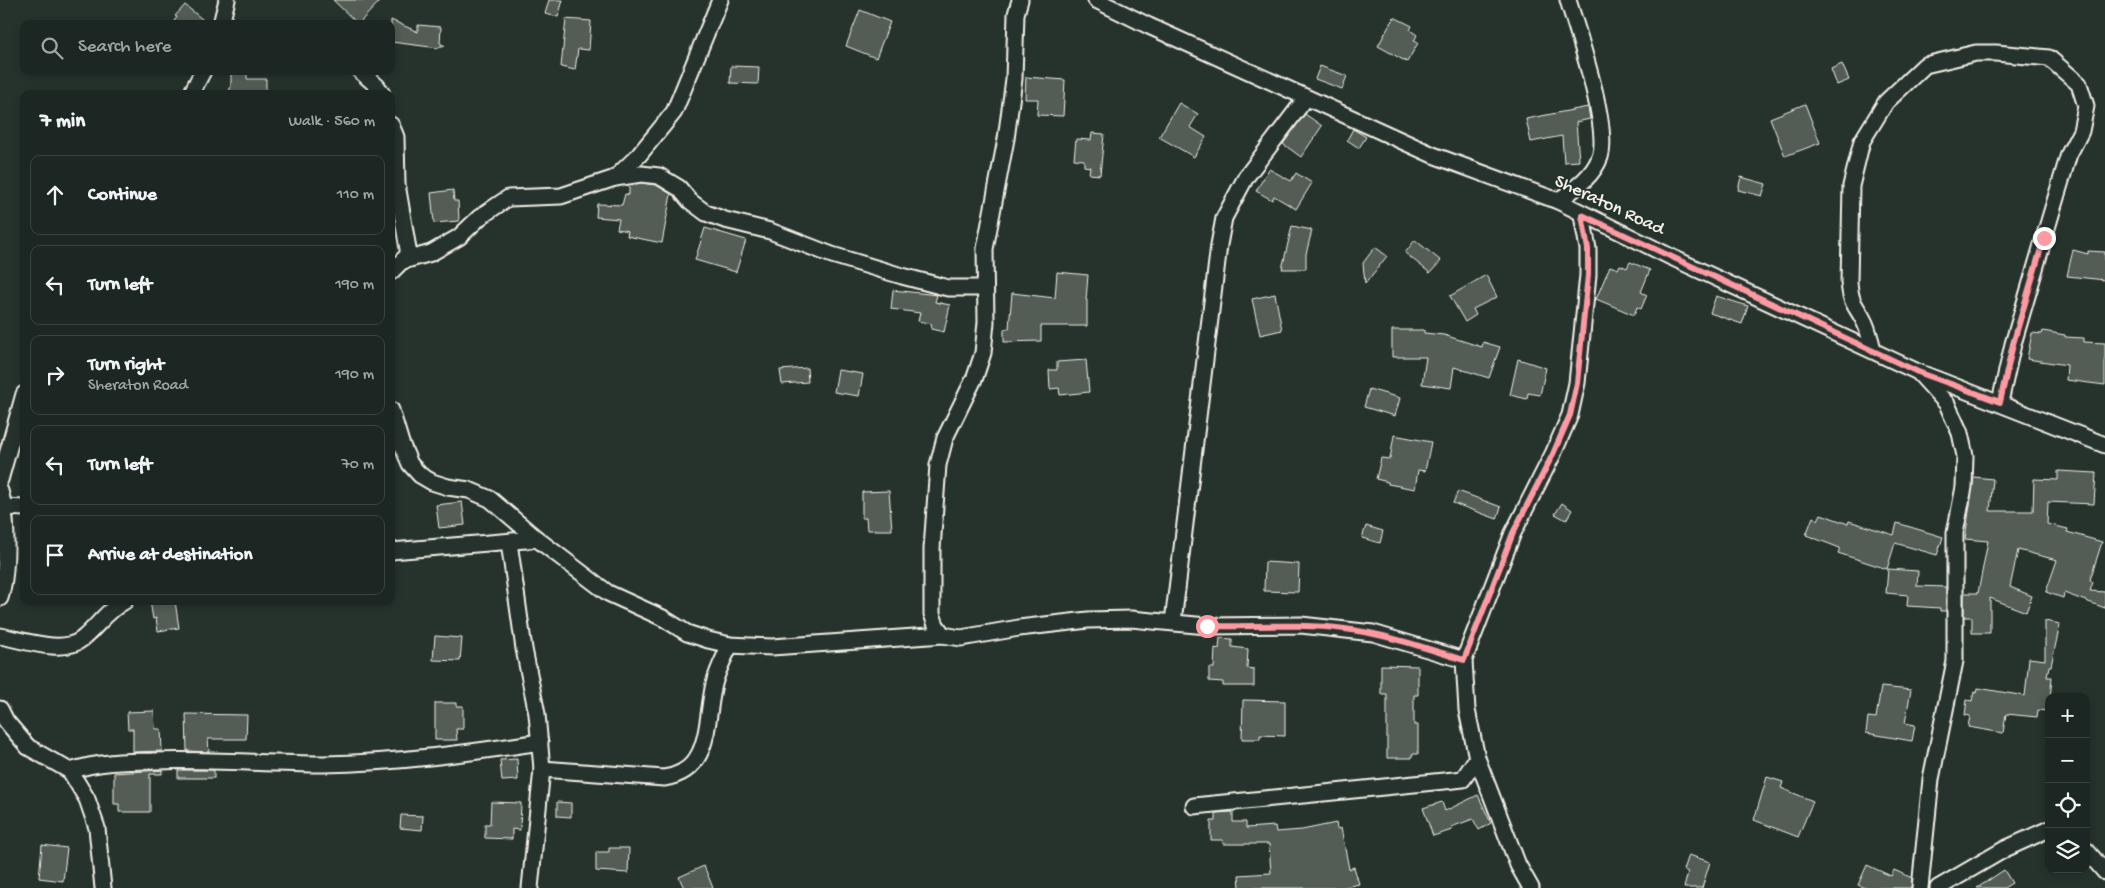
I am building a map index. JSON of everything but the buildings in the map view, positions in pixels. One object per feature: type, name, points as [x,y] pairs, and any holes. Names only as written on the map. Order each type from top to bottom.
[{"type":"street","points":[[223,20],[227,0]]},
{"type":"street","points":[[615,178],[638,155],[674,112],[720,0]]},
{"type":"street","points":[[943,635],[936,625],[932,614],[932,549],[938,465],[945,438],[975,377],[983,353],[986,322],[986,249],[1006,139],[1014,79],[1016,14],[1020,0]]},
{"type":"street","name":"Sheraton Road","points":[[1096,0],[1433,155],[1558,202],[1582,215],[1918,372],[2000,402],[2105,445]]},
{"type":"street","points":[[1558,202],[1587,178],[1600,157],[1602,131],[1589,72],[1568,0]]},
{"type":"street","points":[[1874,350],[1864,322],[1850,298],[1849,282],[1851,186],[1862,141],[1886,102],[1925,65],[1976,53],[2049,58],[2079,84],[2086,106],[2081,131],[2069,154],[2041,247],[2013,344],[2000,402]]},
{"type":"street","points":[[193,90],[201,75]]},
{"type":"street","points":[[365,75],[380,90]]},
{"type":"street","points":[[1174,622],[1219,245],[1224,218],[1246,177],[1306,98]]},
{"type":"street","points":[[395,135],[397,184],[408,249],[408,255],[395,268]]},
{"type":"street","points":[[403,261],[431,253],[459,237],[480,217],[508,198],[561,196],[615,178],[641,174],[659,176],[679,188],[690,201],[706,213],[725,220],[770,231],[832,255],[902,276],[948,288],[985,288]]},
{"type":"street","points":[[1531,888],[1518,865],[1478,758],[1468,710],[1464,660],[1513,533],[1553,454],[1570,415],[1577,383],[1588,275],[1588,249],[1582,215]]},
{"type":"street","points":[[1918,372],[1947,404],[1960,433],[1965,456],[1964,487],[1955,533],[1955,661],[1932,779],[1920,888]]},
{"type":"street","points":[[0,480],[20,408]]},
{"type":"street","points":[[395,423],[410,464],[420,475],[432,482],[448,487],[469,490],[490,498],[537,539],[608,594],[663,618],[687,633],[730,645],[780,647],[943,635],[962,638],[1019,628],[1088,620],[1131,619],[1207,626],[1301,625],[1345,629],[1396,639],[1464,660]]},
{"type":"street","points":[[0,491],[5,507],[4,585],[0,598]]},
{"type":"street","points":[[5,507],[20,508]]},
{"type":"street","points":[[395,551],[537,539]]},
{"type":"street","points":[[509,542],[524,648],[537,714],[542,769],[530,888]]},
{"type":"street","points":[[0,636],[54,647],[72,646],[83,639],[102,619],[120,605]]},
{"type":"street","points":[[542,769],[664,778],[678,776],[689,769],[699,754],[706,734],[714,683],[730,645]]},
{"type":"street","points":[[0,709],[6,720],[28,747],[70,771],[87,799],[97,828],[103,888]]},
{"type":"street","points":[[70,771],[91,764],[152,760],[334,764],[477,752],[540,742]]},
{"type":"street","points":[[1194,806],[1463,779],[1478,758]]},
{"type":"street","points":[[1938,888],[2005,849],[2045,831]]},
{"type":"street","points":[[2090,855],[2105,872]]},
{"type":"route","points":[[1207,626],[1301,625],[1345,629],[1396,639],[1464,660],[1513,533],[1553,454],[1570,415],[1577,383],[1588,275],[1588,249],[1582,215],[1918,372],[2000,402],[2013,344],[2044,238]]}]
